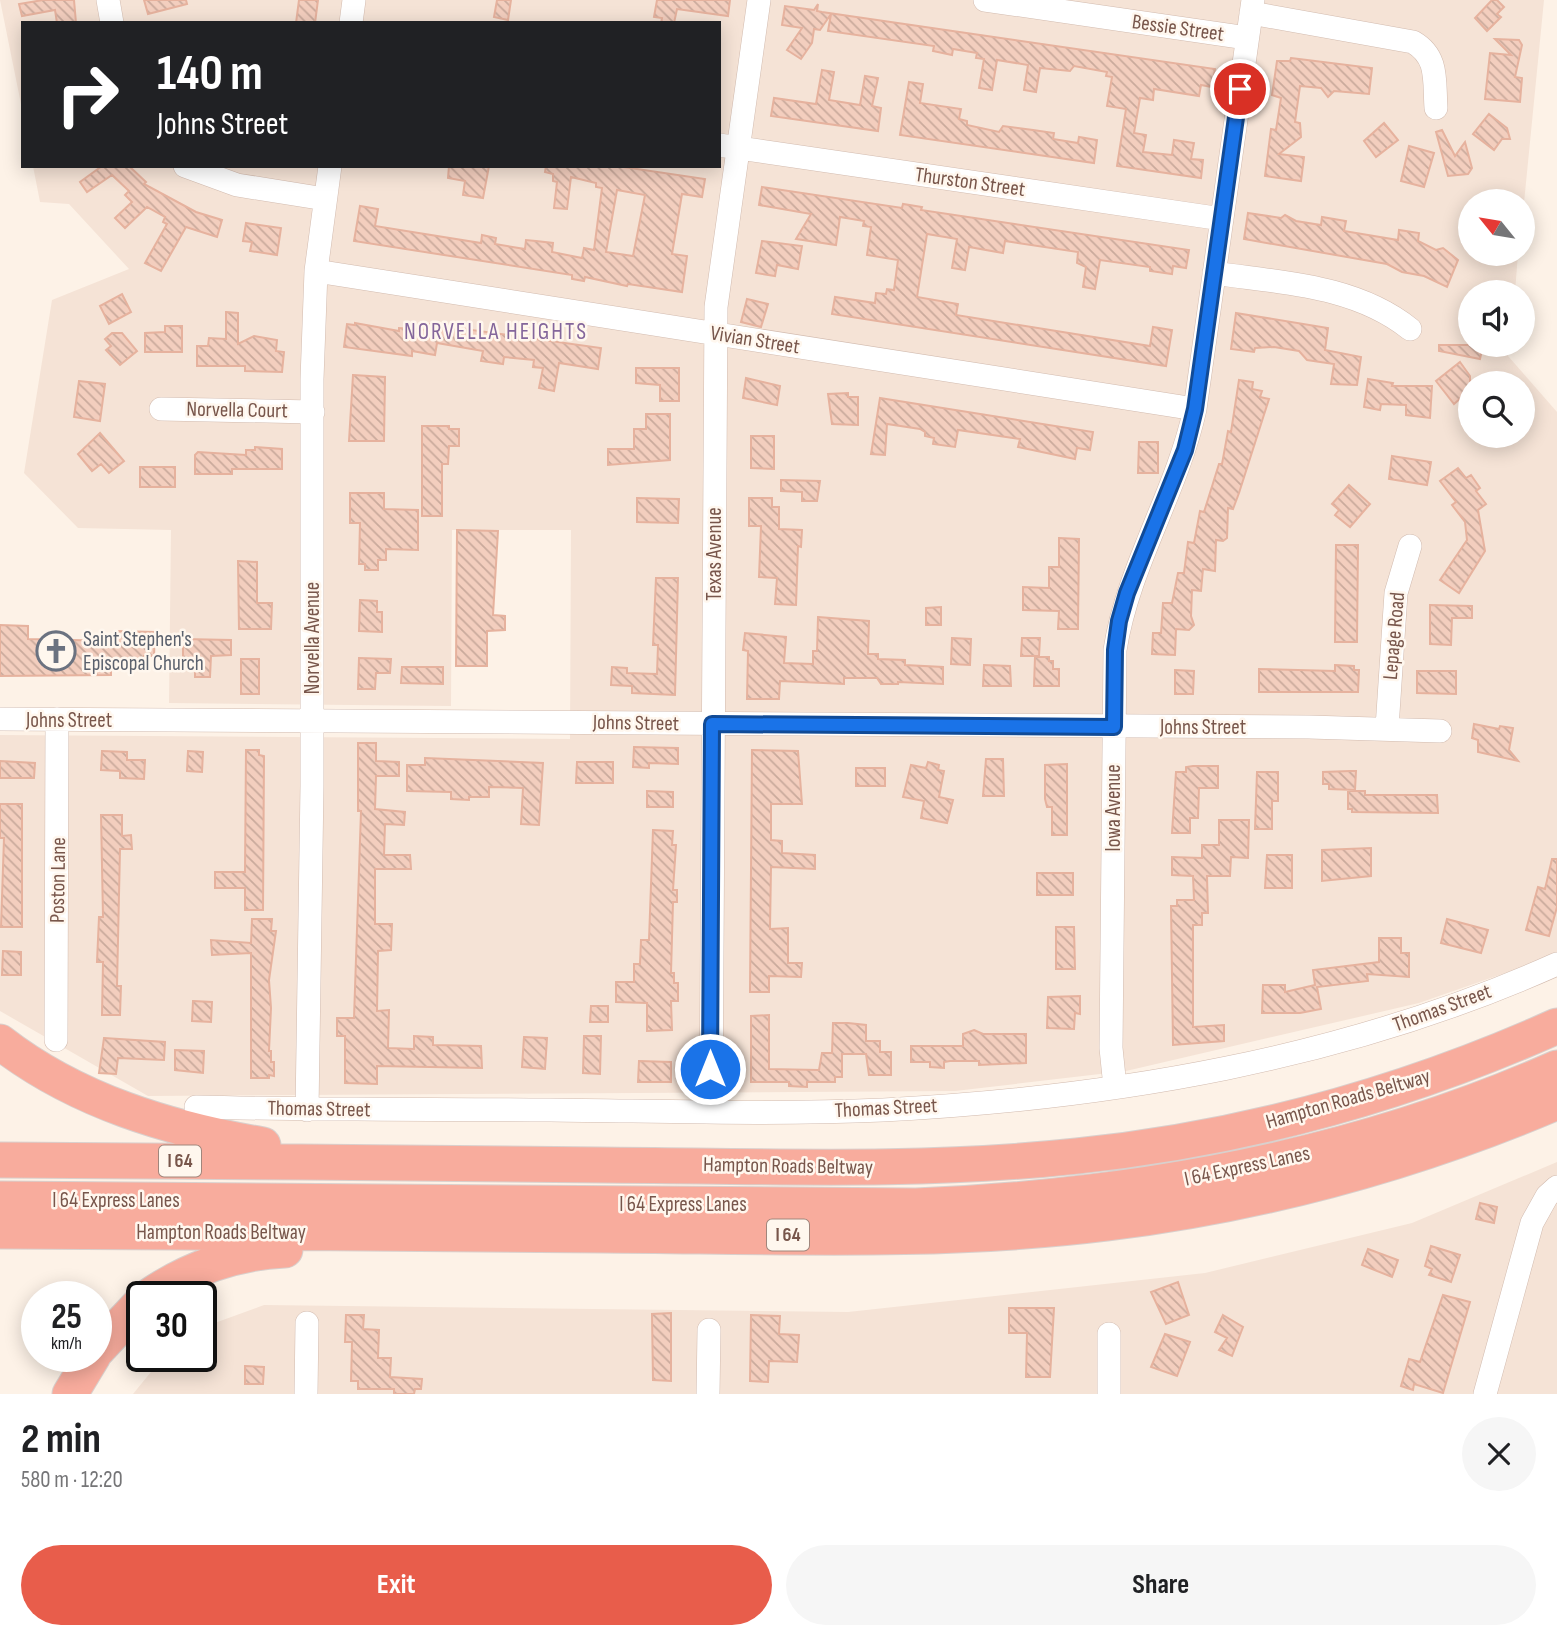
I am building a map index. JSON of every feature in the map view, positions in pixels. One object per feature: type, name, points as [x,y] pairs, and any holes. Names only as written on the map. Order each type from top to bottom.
[{"type":"highway","name":"Hampton Roads Beltway","points":[[0,1160],[897,1167],[1077,1156],[1222,1133],[1316,1112],[1459,1067],[1557,1027]]},
{"type":"highway","points":[[0,1042],[88,1094],[169,1126],[359,1163]]},
{"type":"highway","name":"I 64 Express Lanes","points":[[0,1199],[916,1206],[1002,1203],[1183,1181],[1282,1160],[1427,1118],[1557,1068]]},
{"type":"highway","name":"Hampton Roads Beltway","points":[[0,1231],[916,1236],[1104,1224],[1189,1212],[1331,1180],[1415,1156],[1557,1102]]},
{"type":"highway","points":[[175,1281],[193,1270],[232,1258],[302,1249],[351,1233]]},
{"type":"highway","points":[[112,1334],[126,1319]]},
{"type":"highway","points":[[70,1394],[83,1372]]},
{"type":"street","points":[[108,0],[112,21]]},
{"type":"street","points":[[351,21],[354,0]]},
{"type":"street","name":"Texas Avenue","points":[[711,1112],[716,307],[729,146],[759,0]]},
{"type":"street","name":"Bessie Street","points":[[985,0],[1247,38]]},
{"type":"street","points":[[1252,6],[1413,42],[1423,48],[1433,62],[1436,108]]},
{"type":"street","name":"Iowa Avenue","points":[[1115,1087],[1111,1048],[1115,650],[1127,593],[1185,450],[1195,409],[1252,6]]},
{"type":"street","name":"Thurston Street","points":[[729,146],[1222,219]]},
{"type":"street","points":[[190,168],[237,185],[325,199]]},
{"type":"street","name":"Norvella Avenue","points":[[307,1110],[316,271],[330,168]]},
{"type":"street","name":"Vivian Street","points":[[316,271],[1195,409]]},
{"type":"street","points":[[1214,273],[1352,296],[1387,312],[1410,329]]},
{"type":"street","name":"Norvella Court","points":[[161,409],[313,412]]},
{"type":"street","name":"Lepage Road","points":[[1387,728],[1396,593],[1410,546]]},
{"type":"street","name":"Johns Street","points":[[0,719],[1387,728],[1440,731]]},
{"type":"street","name":"Poston Lane","points":[[56,1040],[58,719]]},
{"type":"street","name":"Thomas Street","points":[[196,1107],[711,1112],[881,1110],[995,1102],[1211,1072],[1347,1039],[1438,1011],[1557,964]]},
{"type":"street","points":[[1487,1388],[1532,1223],[1547,1196],[1557,1187]]},
{"type":"street","points":[[306,1394],[307,1323]]},
{"type":"street","points":[[708,1394],[709,1330]]},
{"type":"street","points":[[1109,1334],[1109,1394]]},
{"type":"shaded area","points":[[0,0],[1544,0],[1525,189],[1458,189],[1458,266],[1517,266],[1516,280],[1458,280],[1458,357],[1509,357],[1521,371],[1458,371],[1458,448],[1535,448],[1535,387],[1557,412],[1557,955],[1419,1003],[1126,1071],[955,1091],[148,1096],[0,1011],[0,735],[570,739],[571,530],[452,530],[451,706],[169,703],[171,530],[78,528],[24,473],[52,300],[129,269],[69,204],[40,202],[33,168],[721,168],[721,21],[21,21],[21,104]]},
{"type":"shaded area","points":[[1557,1162],[1557,1394],[133,1394],[151,1372],[217,1372],[217,1322],[264,1305],[848,1312],[1205,1273],[1412,1223]]},
{"type":"building","points":[[43,0],[74,0],[76,21],[57,21],[55,10],[22,16],[19,4]]},
{"type":"building","points":[[144,0],[186,0],[187,4],[148,14]]},
{"type":"building","points":[[299,0],[318,0],[315,21],[296,21]]},
{"type":"building","points":[[497,0],[511,0],[508,20],[494,17]]},
{"type":"building","points":[[657,0],[730,0],[728,16],[677,9],[674,21],[661,21],[662,18],[654,17]]},
{"type":"building","points":[[1492,0],[1497,0],[1504,7],[1497,14],[1501,17],[1487,31],[1475,18]]},
{"type":"building","points":[[818,4],[817,11],[822,12],[1215,69],[1212,87],[1201,85],[1199,96],[1154,89],[1153,100],[1140,98],[1134,133],[1146,135],[1143,152],[1172,155],[1174,140],[1194,143],[1191,159],[1203,160],[1201,178],[1117,166],[1126,109],[1107,106],[1112,77],[1106,76],[1107,72],[1074,66],[1070,71],[1040,68],[1036,92],[1024,90],[1028,65],[997,60],[992,90],[979,88],[984,59],[976,58],[977,53],[953,49],[952,55],[933,51],[934,46],[828,31],[831,14],[820,30],[814,29],[812,43],[801,59],[787,50],[802,28],[782,25],[785,6],[814,10]]},
{"type":"building","points":[[1495,39],[1519,40],[1522,45],[1515,77],[1522,78],[1520,102],[1485,99],[1490,53],[1511,55]]},
{"type":"building","points":[[1291,58],[1372,68],[1369,94],[1334,91],[1328,97],[1321,88],[1300,86],[1295,122],[1300,123],[1301,137],[1279,154],[1304,157],[1301,181],[1265,176],[1271,129],[1276,130],[1281,98],[1272,95],[1277,61],[1290,61]]},
{"type":"building","points":[[822,70],[834,72],[829,100],[860,105],[865,76],[878,78],[872,106],[881,108],[878,131],[771,116],[774,98],[816,104]]},
{"type":"building","points":[[909,82],[923,84],[920,103],[961,109],[959,119],[967,121],[967,125],[999,132],[1003,126],[1054,133],[1053,139],[1078,143],[1079,137],[1097,140],[1094,163],[900,135]]},
{"type":"building","points":[[1489,114],[1507,128],[1510,139],[1502,139],[1494,150],[1473,134]]},
{"type":"building","points":[[1384,123],[1398,140],[1376,157],[1364,141]]},
{"type":"building","points":[[1442,130],[1455,156],[1465,142],[1472,168],[1468,174],[1448,176],[1436,132]]},
{"type":"building","points":[[1409,146],[1434,153],[1424,187],[1401,181]]},
{"type":"building","points":[[99,168],[131,168],[146,182],[144,184],[196,212],[222,220],[217,237],[186,227],[161,271],[145,263],[167,224],[163,222],[165,217],[147,207],[125,228],[115,218],[132,202],[125,195],[129,191],[112,175],[87,192],[80,182]]},
{"type":"building","points":[[449,168],[489,168],[483,198],[463,195],[465,181],[448,178]]},
{"type":"building","points":[[546,168],[631,168],[705,179],[702,197],[682,194],[672,254],[687,256],[682,292],[627,286],[585,277],[584,281],[572,279],[572,275],[354,241],[360,206],[378,209],[375,226],[481,243],[482,235],[496,238],[495,244],[525,249],[526,240],[553,243],[552,252],[582,258],[584,248],[594,250],[602,188],[596,187],[596,183],[571,177],[567,209],[554,208],[557,182],[553,181],[553,174],[545,172]],"holes":[[[617,190],[645,195],[633,256],[606,252]]]},
{"type":"building","points":[[762,187],[902,208],[903,204],[922,207],[921,210],[1189,250],[1186,268],[1173,266],[1172,274],[1150,271],[1150,267],[1100,260],[1095,289],[1083,287],[1086,267],[1077,263],[1078,252],[1005,241],[1003,253],[969,247],[965,270],[952,268],[957,239],[927,234],[917,297],[958,304],[956,315],[1150,346],[1153,327],[1172,330],[1166,366],[832,314],[835,297],[875,303],[876,293],[886,294],[887,289],[894,290],[898,260],[867,255],[871,227],[863,226],[864,221],[840,217],[836,245],[796,239],[811,214],[759,205]]},
{"type":"building","points":[[1248,213],[1281,218],[1285,215],[1296,221],[1321,225],[1322,217],[1346,221],[1344,231],[1398,240],[1399,230],[1419,233],[1418,241],[1436,250],[1443,248],[1458,260],[1447,287],[1424,276],[1402,272],[1387,264],[1244,239]]},
{"type":"building","points":[[246,223],[281,228],[277,255],[250,251],[252,242],[243,241]]},
{"type":"building","points":[[762,241],[802,246],[798,269],[777,265],[775,276],[756,273]]},
{"type":"building","points":[[122,294],[131,312],[109,324],[100,306]]},
{"type":"building","points":[[747,299],[768,304],[761,327],[741,322]]},
{"type":"building","points":[[226,312],[238,313],[238,344],[254,336],[277,340],[276,351],[284,352],[282,372],[245,371],[245,366],[197,366],[197,346],[208,346],[209,338],[226,339]]},
{"type":"building","points":[[1236,313],[1328,328],[1325,350],[1361,357],[1357,385],[1331,384],[1334,364],[1307,360],[1299,351],[1274,347],[1255,348],[1254,352],[1231,349]]},
{"type":"building","points":[[347,324],[399,331],[399,328],[428,330],[429,324],[601,348],[598,369],[559,363],[554,391],[539,388],[543,368],[533,367],[534,360],[504,357],[503,364],[481,361],[483,351],[437,343],[435,355],[412,351],[412,356],[344,347]]},
{"type":"building","points":[[165,326],[182,326],[182,352],[145,352],[145,333],[165,332]]},
{"type":"building","points":[[112,333],[122,333],[137,351],[120,365],[106,350],[111,346],[105,339]]},
{"type":"building","points":[[1439,345],[1458,345],[1458,355],[1439,351]]},
{"type":"building","points":[[1460,362],[1466,371],[1458,371],[1458,400],[1454,404],[1436,381]]},
{"type":"building","points":[[636,368],[679,368],[679,401],[660,401],[660,385],[636,383]]},
{"type":"building","points":[[353,375],[385,377],[384,441],[349,441]]},
{"type":"building","points":[[746,378],[780,386],[777,405],[743,398]]},
{"type":"building","points":[[1368,379],[1393,383],[1392,386],[1432,386],[1430,418],[1406,415],[1406,405],[1381,404],[1380,410],[1364,407]]},
{"type":"building","points":[[1239,380],[1253,382],[1252,389],[1262,391],[1260,397],[1269,399],[1233,509],[1228,508],[1227,538],[1223,541],[1216,540],[1215,571],[1203,569],[1201,591],[1192,590],[1191,616],[1194,625],[1189,630],[1176,629],[1175,655],[1152,654],[1153,633],[1161,633],[1163,603],[1172,603],[1178,573],[1184,573],[1188,542],[1194,543],[1200,511],[1204,512],[1219,464],[1222,464],[1228,431],[1231,432]]},
{"type":"building","points":[[79,381],[105,384],[100,421],[74,417]]},
{"type":"building","points":[[848,393],[848,397],[858,397],[858,425],[832,424],[828,394]]},
{"type":"building","points":[[880,398],[1093,432],[1090,450],[1077,448],[1075,459],[1018,447],[1020,439],[958,430],[955,447],[933,444],[934,438],[925,436],[925,432],[920,429],[887,424],[885,455],[871,454]]},
{"type":"building","points":[[646,414],[670,414],[670,460],[608,465],[608,449],[634,449],[634,429],[646,429]]},
{"type":"building","points":[[422,426],[449,426],[449,429],[459,429],[459,446],[449,446],[448,464],[442,464],[442,516],[422,516]]},
{"type":"building","points":[[100,433],[124,461],[109,473],[101,464],[92,471],[78,454]]},
{"type":"building","points":[[751,436],[774,436],[774,469],[751,468]]},
{"type":"building","points":[[1139,442],[1158,442],[1158,473],[1138,473]]},
{"type":"building","points":[[255,447],[282,449],[282,469],[232,469],[232,474],[195,474],[195,455],[198,452],[246,455],[246,450],[255,450]]},
{"type":"building","points":[[1392,456],[1431,462],[1427,485],[1389,479]]},
{"type":"building","points":[[140,467],[175,467],[175,487],[140,487]]},
{"type":"building","points":[[1458,468],[1466,478],[1471,475],[1480,488],[1476,491],[1486,504],[1478,510],[1485,551],[1459,593],[1440,580],[1467,540],[1465,522],[1452,505],[1456,502],[1440,481]]},
{"type":"building","points":[[781,480],[820,481],[817,501],[802,501],[802,492],[781,491]]},
{"type":"building","points":[[1349,485],[1370,504],[1350,527],[1335,515],[1339,510],[1332,504]]},
{"type":"building","points":[[350,493],[384,493],[384,509],[418,510],[418,550],[386,549],[386,560],[378,560],[378,570],[365,570],[365,564],[359,564],[360,523],[350,523]]},
{"type":"building","points":[[637,498],[679,499],[678,523],[637,522]]},
{"type":"building","points":[[749,498],[772,498],[772,507],[779,507],[779,529],[802,530],[801,547],[798,546],[796,605],[775,604],[777,578],[759,577],[761,526],[749,526]]},
{"type":"building","points":[[457,530],[498,531],[493,615],[505,616],[505,630],[487,631],[487,666],[456,666]]},
{"type":"building","points":[[1059,538],[1079,539],[1078,629],[1058,629],[1059,611],[1023,610],[1023,587],[1049,588],[1049,567],[1059,567]]},
{"type":"building","points":[[1336,545],[1358,545],[1357,642],[1335,642]]},
{"type":"building","points":[[238,561],[257,562],[257,603],[272,603],[271,629],[239,629]]},
{"type":"building","points":[[656,578],[678,578],[675,695],[632,693],[632,686],[611,685],[612,667],[627,668],[627,673],[657,674],[658,645],[653,645]]},
{"type":"building","points":[[360,600],[377,601],[377,612],[382,612],[382,632],[359,631]]},
{"type":"building","points":[[1430,605],[1472,606],[1472,618],[1452,618],[1451,645],[1430,644]]},
{"type":"building","points":[[941,607],[941,625],[926,625],[926,608]]},
{"type":"building","points":[[818,617],[869,621],[868,654],[878,654],[878,659],[905,660],[905,665],[943,667],[943,684],[881,684],[877,678],[844,678],[844,684],[780,681],[779,699],[747,699],[748,651],[743,650],[745,633],[786,637],[784,663],[813,664],[813,651],[817,651]]},
{"type":"building","name":"Saint Stephen's Episcopal Church","points":[[0,625],[28,626],[28,639],[116,641],[117,631],[155,632],[154,656],[144,656],[144,662],[111,662],[111,675],[0,676]]},
{"type":"building","points":[[952,638],[971,639],[970,665],[951,664]]},
{"type":"building","points":[[1022,638],[1040,638],[1039,656],[1021,656]]},
{"type":"building","points":[[183,639],[231,640],[231,655],[211,656],[210,677],[195,677],[195,667],[183,667]]},
{"type":"building","points":[[1035,657],[1049,657],[1049,661],[1053,661],[1053,669],[1059,669],[1059,686],[1034,686]]},
{"type":"building","points":[[359,658],[391,659],[390,673],[376,673],[375,689],[358,689]]},
{"type":"building","points":[[241,659],[259,659],[259,694],[241,694]]},
{"type":"building","points":[[984,665],[1010,666],[1011,686],[983,686]]},
{"type":"building","points":[[1335,665],[1354,666],[1354,670],[1359,670],[1358,692],[1259,692],[1259,669],[1335,671]]},
{"type":"building","points":[[402,667],[443,667],[443,684],[401,683]]},
{"type":"building","points":[[1175,670],[1194,671],[1193,694],[1175,694]]},
{"type":"building","points":[[1417,671],[1456,671],[1456,694],[1417,693]]},
{"type":"building","points":[[1474,724],[1499,729],[1500,726],[1513,728],[1509,750],[1518,761],[1478,752],[1478,740],[1472,738]]},
{"type":"building","points":[[358,743],[376,743],[376,761],[399,762],[399,776],[376,776],[375,809],[405,812],[404,825],[385,824],[384,855],[410,855],[411,869],[375,869],[375,924],[392,924],[391,950],[378,951],[377,1011],[389,1010],[388,1048],[414,1049],[414,1036],[433,1037],[433,1045],[481,1046],[482,1068],[377,1066],[377,1084],[345,1083],[345,1036],[337,1036],[337,1018],[354,1018],[361,811],[358,811]]},
{"type":"building","points":[[634,747],[678,748],[678,764],[649,763],[649,768],[633,767]]},
{"type":"building","points":[[246,750],[259,750],[259,755],[264,756],[263,910],[245,910],[245,888],[215,888],[215,872],[245,872]]},
{"type":"building","points":[[752,750],[798,751],[802,804],[771,804],[771,840],[782,841],[782,853],[815,855],[815,869],[771,867],[770,929],[788,928],[788,963],[802,963],[801,977],[769,976],[769,992],[750,992]]},
{"type":"building","points":[[102,751],[127,752],[127,760],[145,760],[144,779],[120,778],[120,771],[101,770]]},
{"type":"building","points":[[188,751],[203,752],[202,772],[187,771]]},
{"type":"building","points":[[425,758],[543,763],[539,825],[521,824],[523,788],[489,787],[489,797],[469,797],[469,800],[451,799],[451,792],[407,791],[407,765],[425,765]]},
{"type":"building","points":[[986,759],[1003,759],[1004,796],[983,796]]},
{"type":"building","points":[[0,761],[35,763],[34,778],[0,778]]},
{"type":"building","points":[[577,762],[613,762],[613,783],[576,783]]},
{"type":"building","points":[[928,762],[939,765],[938,770],[944,771],[939,797],[953,800],[947,823],[921,818],[924,801],[903,797],[911,765],[926,768]]},
{"type":"building","points":[[1067,764],[1067,835],[1052,835],[1052,807],[1047,807],[1045,799],[1045,765]]},
{"type":"building","points":[[1218,766],[1218,788],[1199,788],[1198,818],[1190,818],[1190,833],[1172,833],[1176,772],[1186,772],[1186,767]]},
{"type":"building","points":[[856,768],[885,768],[885,786],[856,786]]},
{"type":"building","points":[[1356,771],[1355,790],[1329,789],[1329,784],[1323,784],[1323,772]]},
{"type":"building","points":[[1257,772],[1278,772],[1278,801],[1272,801],[1272,829],[1255,829]]},
{"type":"building","points":[[647,791],[673,792],[673,807],[647,807]]},
{"type":"building","points":[[1348,791],[1365,791],[1365,795],[1437,795],[1438,813],[1352,812],[1352,809],[1348,809]]},
{"type":"building","points":[[0,804],[22,804],[22,927],[1,927],[4,838],[0,838]]},
{"type":"building","points":[[101,815],[122,815],[122,836],[131,835],[132,849],[120,849],[117,986],[121,986],[120,1015],[102,1015],[103,962],[97,962],[99,917],[103,917]]},
{"type":"building","points":[[1219,820],[1249,820],[1248,858],[1231,857],[1230,876],[1207,876],[1208,913],[1202,913],[1202,925],[1193,925],[1193,1027],[1224,1025],[1224,1041],[1173,1045],[1171,906],[1177,906],[1177,900],[1194,900],[1193,876],[1172,875],[1172,857],[1202,858],[1202,845],[1219,845]]},
{"type":"building","points":[[653,830],[673,831],[672,845],[676,845],[673,890],[677,890],[677,902],[673,902],[671,973],[674,973],[674,983],[678,983],[678,1001],[671,1001],[672,1030],[647,1031],[647,1003],[616,1002],[616,982],[634,982],[634,964],[640,964],[641,940],[649,940]]},
{"type":"building","points":[[1371,848],[1371,876],[1322,881],[1322,850]]},
{"type":"building","points":[[1267,855],[1292,855],[1292,888],[1265,888]]},
{"type":"building","points":[[1552,859],[1557,859],[1557,907],[1549,936],[1526,930],[1538,887],[1545,889]]},
{"type":"building","points":[[1037,873],[1073,873],[1073,895],[1037,895]]},
{"type":"building","points":[[252,919],[272,919],[271,931],[276,931],[269,980],[269,1051],[271,1062],[274,1062],[274,1076],[269,1075],[269,1078],[251,1078],[251,953],[212,955],[211,940],[251,943]]},
{"type":"building","points":[[1447,919],[1488,930],[1481,953],[1441,943]]},
{"type":"building","points":[[1056,927],[1074,927],[1075,969],[1056,969]]},
{"type":"building","points":[[1379,938],[1401,938],[1401,953],[1409,953],[1409,977],[1367,974],[1368,981],[1317,987],[1321,1009],[1300,1013],[1262,1013],[1263,985],[1285,985],[1285,992],[1315,985],[1313,970],[1379,962]]},
{"type":"building","points":[[3,951],[21,952],[21,975],[2,975]]},
{"type":"building","points":[[1080,996],[1080,1014],[1075,1013],[1074,1029],[1047,1028],[1048,997]]},
{"type":"building","points":[[193,1001],[212,1002],[211,1022],[192,1021]]},
{"type":"building","points":[[591,1006],[608,1006],[608,1022],[590,1022]]},
{"type":"building","points":[[769,1015],[769,1069],[819,1070],[822,1053],[832,1053],[833,1023],[848,1023],[866,1025],[866,1041],[880,1041],[880,1052],[891,1052],[891,1075],[869,1075],[866,1054],[842,1054],[842,1077],[835,1077],[835,1082],[807,1082],[807,1087],[789,1086],[789,1082],[751,1082],[751,1016]]},
{"type":"building","points":[[974,1030],[983,1034],[1026,1034],[1026,1063],[979,1065],[979,1061],[950,1061],[944,1062],[944,1068],[930,1067],[930,1062],[911,1062],[911,1046],[963,1046],[963,1034]]},
{"type":"building","points":[[584,1036],[601,1036],[600,1074],[583,1073]]},
{"type":"building","points":[[524,1037],[547,1038],[545,1069],[522,1067]]},
{"type":"building","points":[[104,1038],[165,1042],[164,1060],[118,1058],[116,1074],[99,1073]]},
{"type":"building","points":[[175,1050],[204,1051],[203,1073],[175,1070]]},
{"type":"building","points":[[639,1061],[671,1062],[671,1082],[638,1082]]},
{"type":"building","points":[[1480,1203],[1497,1207],[1494,1223],[1476,1219]]},
{"type":"building","points":[[1431,1246],[1460,1255],[1451,1282],[1429,1275],[1432,1269],[1425,1266]]},
{"type":"building","points":[[1368,1249],[1398,1260],[1392,1277],[1362,1265]]},
{"type":"building","points":[[1178,1282],[1189,1315],[1166,1324],[1151,1292]]},
{"type":"building","points":[[1443,1295],[1470,1302],[1443,1393],[1414,1384],[1413,1390],[1401,1386],[1409,1359],[1420,1362]]},
{"type":"building","points":[[1009,1308],[1054,1308],[1050,1377],[1026,1377],[1027,1333],[1009,1333]]},
{"type":"building","points":[[671,1313],[671,1381],[653,1380],[652,1314]]},
{"type":"building","points":[[346,1315],[364,1315],[363,1329],[379,1330],[378,1358],[391,1358],[390,1377],[422,1379],[421,1389],[415,1389],[414,1394],[394,1394],[394,1389],[358,1389],[358,1381],[351,1381],[352,1342],[345,1342]]},
{"type":"building","points":[[751,1315],[780,1316],[779,1334],[799,1335],[797,1362],[769,1361],[768,1382],[750,1381]]},
{"type":"building","points":[[1223,1315],[1243,1327],[1232,1356],[1219,1350],[1227,1338],[1215,1332]]},
{"type":"building","points":[[1165,1334],[1190,1342],[1177,1376],[1151,1367]]},
{"type":"building","points":[[245,1366],[264,1367],[263,1384],[245,1384]]},
{"type":"place","name":"Saint Stephen's Episcopal Church","points":[[56,651]]},
{"type":"district","name":"NORVELLA HEIGHTS","points":[[496,332]]},
{"type":"route","points":[[710,1069],[712,724],[1114,727],[1115,650],[1119,621],[1127,593],[1156,528],[1185,450],[1195,409],[1240,89]]}]
